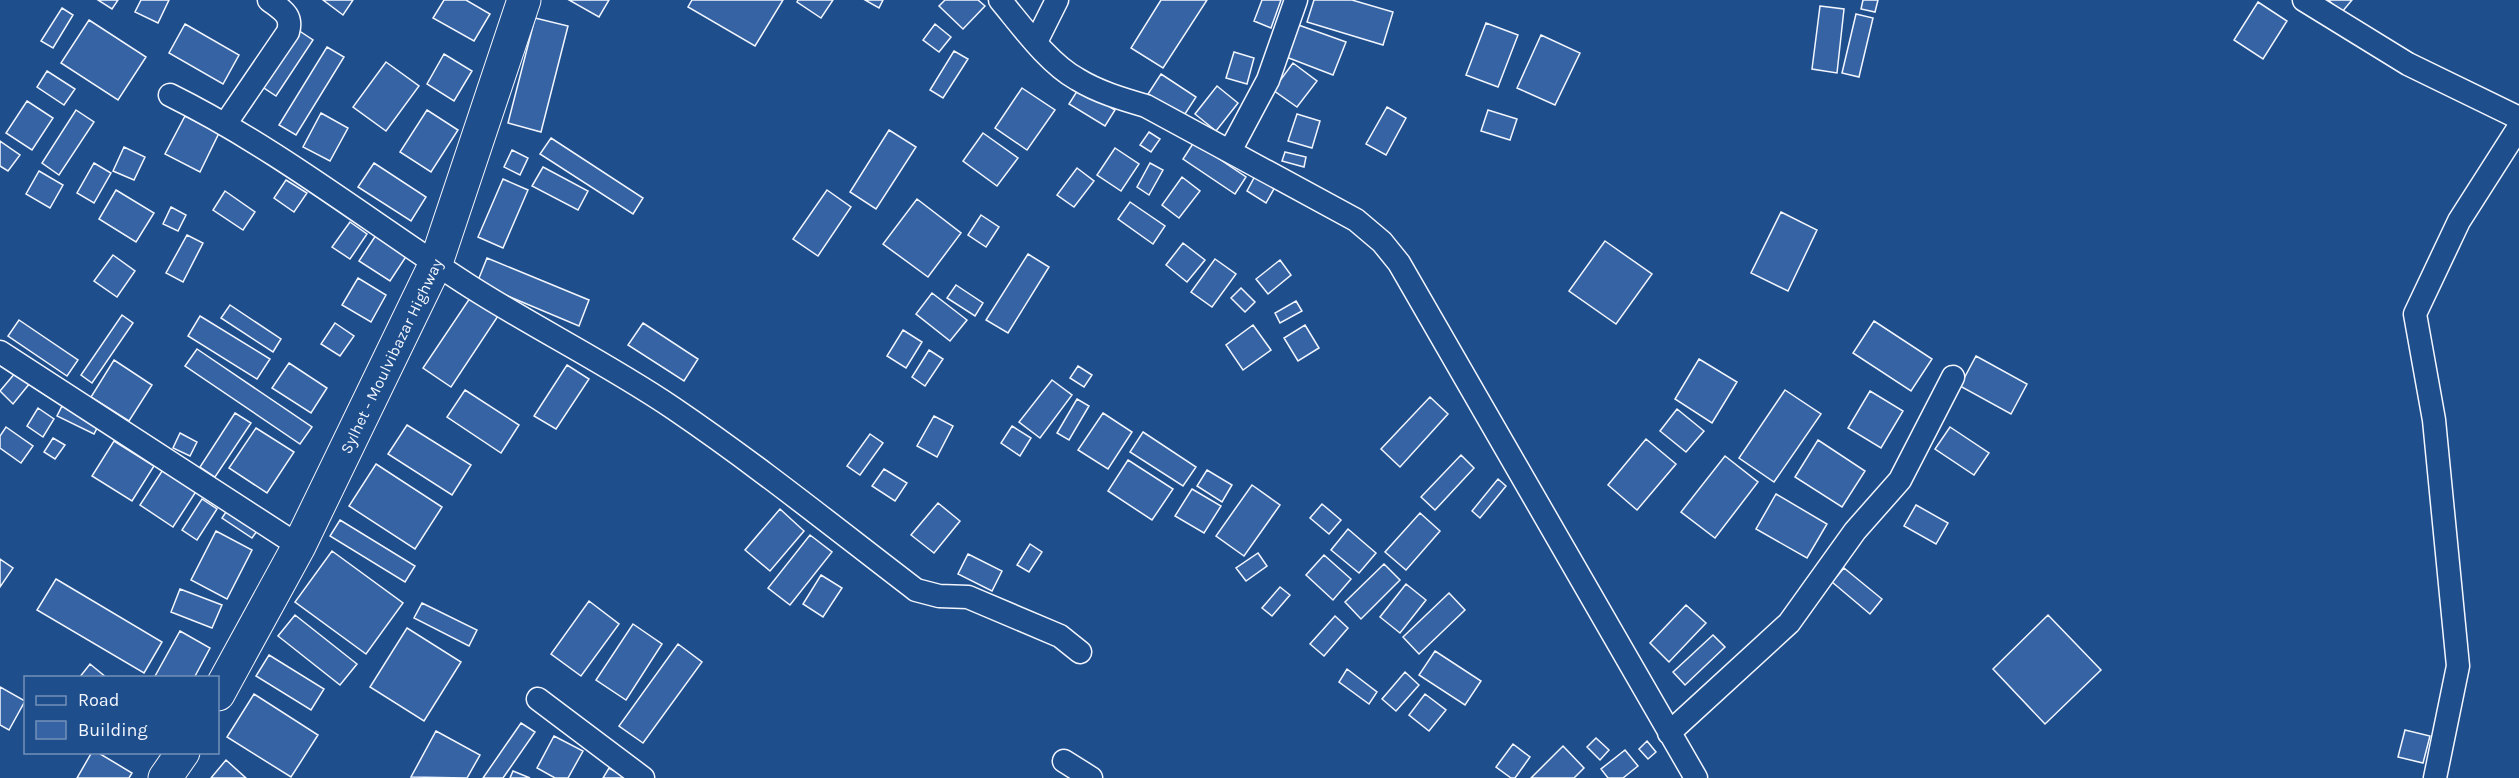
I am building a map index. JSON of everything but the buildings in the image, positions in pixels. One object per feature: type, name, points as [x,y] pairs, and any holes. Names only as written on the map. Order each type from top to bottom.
[{"type":"highway","name":"Sylhet - Moulvibazar Highway","points":[[219,692],[299,546],[436,263],[524,0]]},
{"type":"highway","points":[[165,778],[182,754]]},
{"type":"street","points":[[226,123],[288,32],[291,23],[287,14],[269,0]]},
{"type":"street","points":[[1000,0],[1036,42],[1075,78],[1114,97],[1146,105],[1356,219],[1382,242],[1399,263],[1695,778]]},
{"type":"street","points":[[1036,42],[1057,0]]},
{"type":"street","points":[[1230,151],[1268,80],[1296,0]]},
{"type":"street","points":[[2304,0],[2408,64],[2519,118]]},
{"type":"street","points":[[170,96],[226,123],[472,288],[596,358],[673,408],[755,466],[916,590],[939,596],[968,597],[1060,636],[1080,652]]},
{"type":"street","points":[[2435,778],[2458,666],[2434,420],[2415,314],[2459,221],[2519,127]]},
{"type":"street","points":[[0,352],[299,546]]},
{"type":"street","points":[[1669,733],[1789,623],[1856,531],[1900,480],[1953,377]]},
{"type":"street","points":[[538,699],[643,778]]},
{"type":"street","points":[[1064,761],[1091,778]]}]
